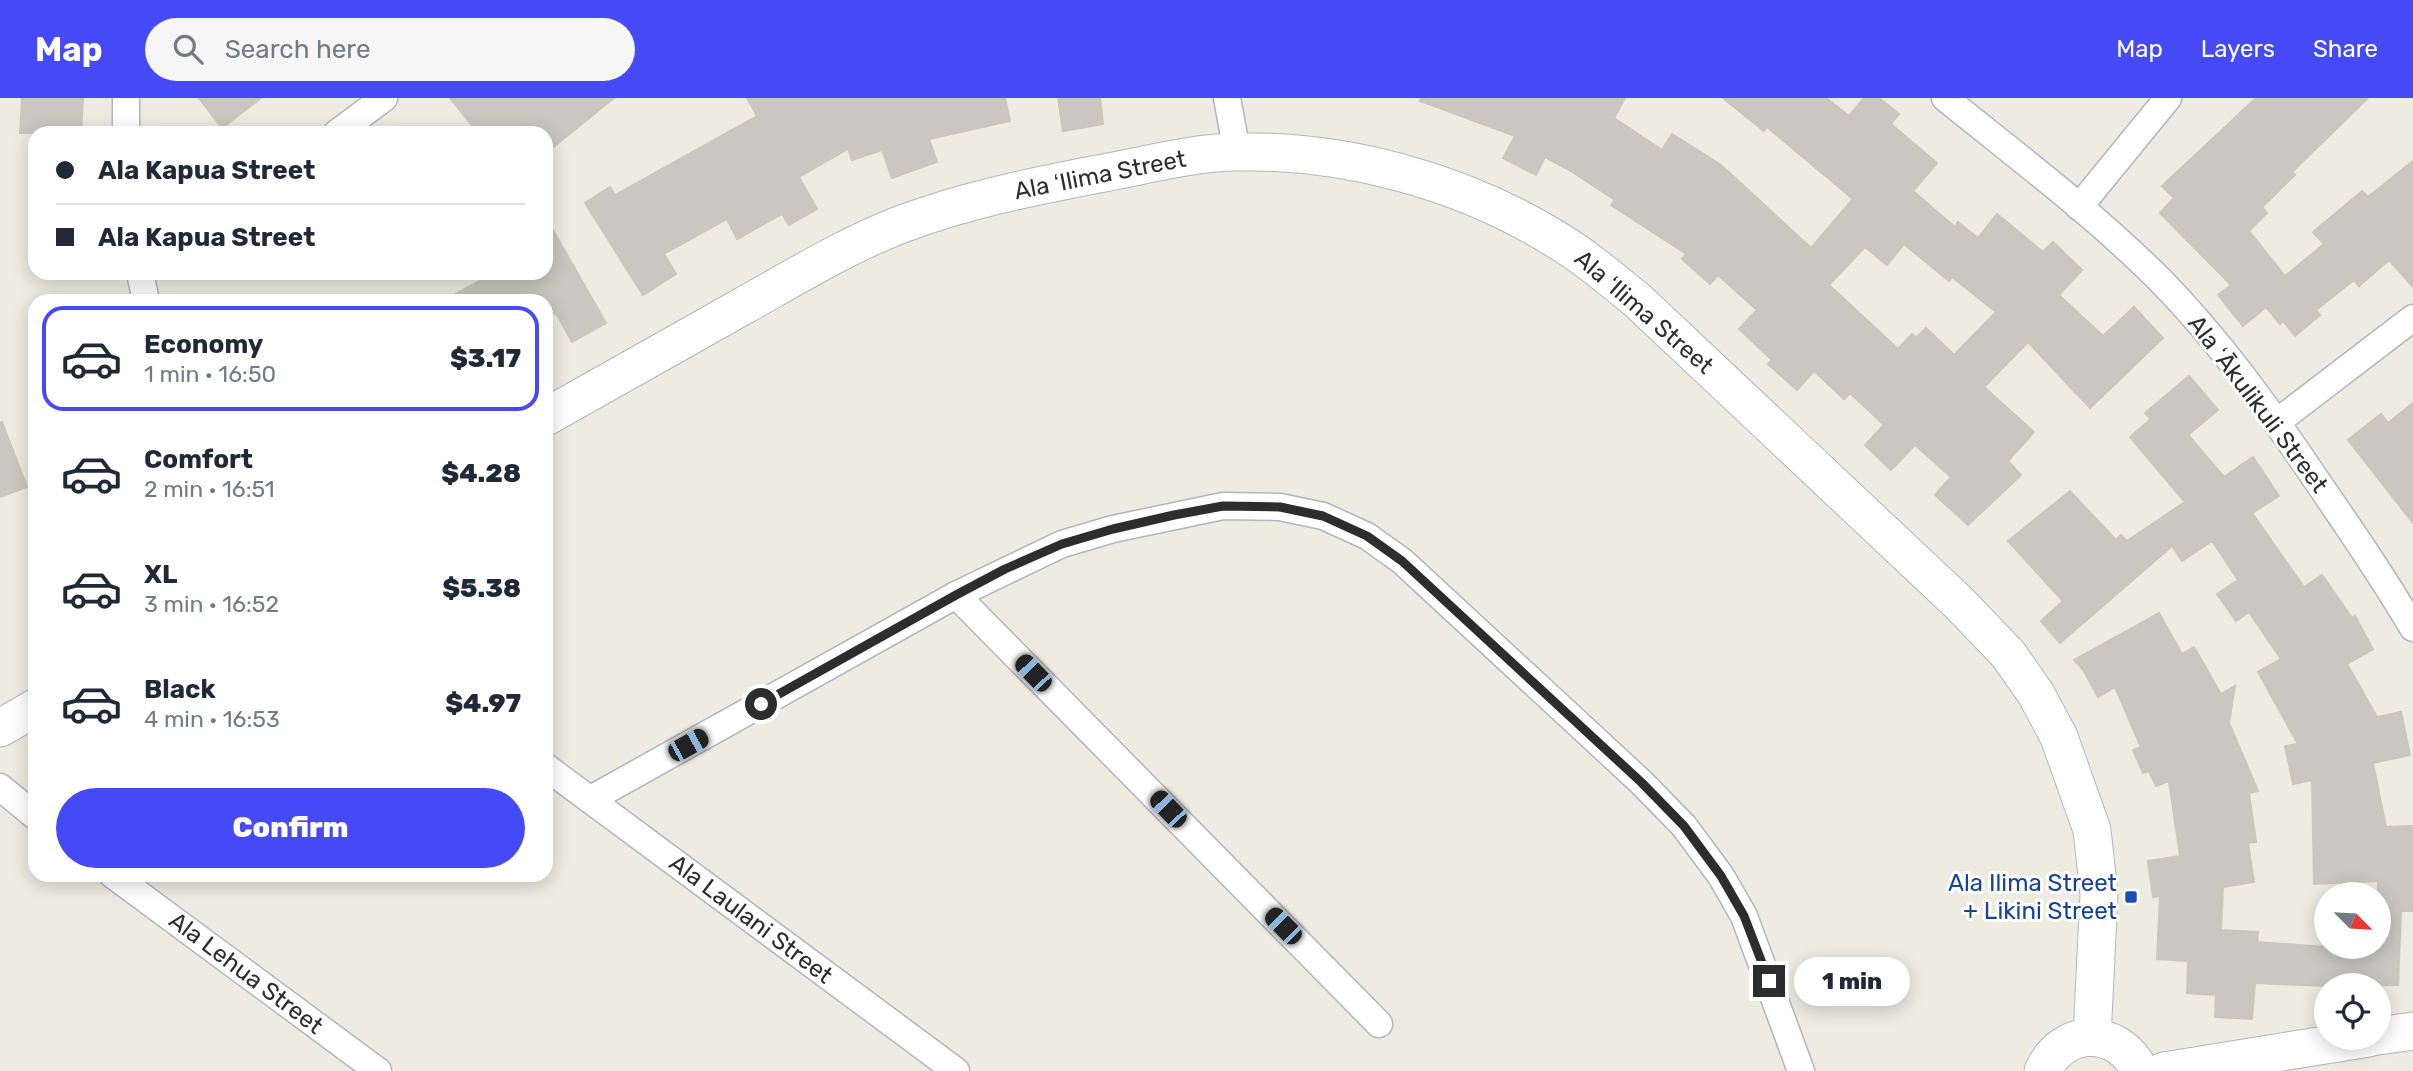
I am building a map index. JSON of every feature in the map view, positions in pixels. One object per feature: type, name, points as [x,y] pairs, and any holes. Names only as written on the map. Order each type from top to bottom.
[{"type":"street","points":[[126,98],[126,126]]},
{"type":"street","points":[[346,126],[384,98]]},
{"type":"street","points":[[1227,98],[1237,152]]},
{"type":"street","name":"Ala ʻĀkulikuli Street","points":[[1945,98],[2079,207],[2159,280],[2222,348],[2277,422],[2386,581],[2413,628]]},
{"type":"street","points":[[2079,207],[2168,98]]},
{"type":"street","name":"Ala ʻIlima Street","points":[[553,413],[845,250],[901,225],[962,204],[1022,188],[1197,156],[1237,152],[1297,153],[1359,163],[1412,177],[1512,214],[1593,264],[1638,301],[1983,627],[2008,654],[2036,694],[2059,737],[2092,830],[2099,894],[2092,1037]]},
{"type":"street","points":[[2277,422],[2413,318]]},
{"type":"street","points":[[591,799],[956,595],[1062,544],[1113,529],[1223,506],[1280,507],[1323,516],[1367,536],[1402,561],[1641,782],[1684,826],[1721,876],[1744,916],[1801,1071]]},
{"type":"street","points":[[956,595],[1379,1024]]},
{"type":"street","points":[[0,728],[28,712]]},
{"type":"street","name":"Ala Laulani Street","points":[[553,772],[957,1071]]},
{"type":"street","points":[[0,787],[28,810]]},
{"type":"street","name":"Ala Lehua Street","points":[[122,882],[378,1071]]},
{"type":"street","points":[[2391,1034],[2413,1031]]},
{"type":"street","points":[[2043,1071],[2059,1049],[2075,1040],[2092,1037],[2109,1040],[2124,1048],[2135,1060],[2140,1071]]},
{"type":"street","points":[[2164,1071],[2314,1047]]},
{"type":"building","points":[[22,98],[83,98],[81,126],[28,126],[28,133],[20,133]]},
{"type":"building","points":[[199,98],[261,98],[225,126],[220,126]]},
{"type":"building","points":[[450,98],[614,98],[553,147],[553,126],[472,126]]},
{"type":"building","points":[[747,98],[1005,98],[1010,121],[929,139],[937,162],[892,178],[882,150],[852,160],[848,149],[799,177],[817,209],[789,225],[782,214],[737,239],[727,219],[664,254],[676,274],[643,295],[585,203],[610,187],[615,195],[757,116]]},
{"type":"building","points":[[1058,98],[1100,98],[1103,124],[1063,131]]},
{"type":"building","points":[[1421,98],[1625,98],[1614,118],[1662,150],[1672,134],[1721,165],[1811,248],[1853,199],[1767,127],[1764,131],[1723,98],[1826,98],[1849,116],[1864,98],[1879,98],[1899,114],[1891,124],[1937,163],[1913,191],[1955,227],[1958,222],[1978,238],[1997,214],[2043,252],[2053,242],[2082,270],[2059,295],[2103,336],[2134,307],[2163,338],[2090,408],[2028,342],[1984,387],[2034,432],[2008,461],[2021,475],[1968,525],[1935,495],[1951,477],[1915,445],[1891,470],[1865,445],[1884,425],[1850,393],[1844,399],[1814,371],[1797,390],[1768,364],[1772,360],[1739,329],[1757,310],[1718,275],[1710,284],[1682,259],[1686,254],[1611,205],[1615,200],[1571,171],[1545,157],[1536,175],[1503,158],[1515,136],[1420,101]],"holes":[[[1904,244],[1949,281],[1952,277],[1996,312],[1954,355],[1926,328],[1916,338],[1912,334],[1898,349],[1829,285],[1865,247],[1887,265]]]},
{"type":"building","points":[[2256,98],[2368,98],[2292,172],[2295,175],[2262,207],[2267,213],[2249,231],[2285,276],[2324,244],[2313,232],[2362,191],[2368,197],[2413,161],[2413,287],[2389,260],[2359,286],[2354,280],[2316,310],[2320,315],[2295,336],[2283,321],[2280,324],[2266,307],[2243,326],[2218,295],[2231,285],[2160,213],[2174,198],[2162,186]]},
{"type":"building","points":[[553,230],[606,323],[572,342],[556,313],[553,314],[553,294],[456,294],[481,280],[553,280]]},
{"type":"building","points":[[2189,376],[2218,410],[2188,435],[2224,477],[2253,457],[2279,496],[2252,513],[2304,587],[2322,575],[2352,618],[2355,616],[2373,649],[2347,664],[2377,717],[2401,712],[2410,755],[2373,763],[2386,827],[2413,826],[2413,911],[2401,911],[2398,985],[2391,985],[2391,973],[2314,973],[2314,985],[2255,983],[2252,1019],[2215,1017],[2216,995],[2187,993],[2188,961],[2157,959],[2160,896],[2153,897],[2148,861],[2180,856],[2169,781],[2156,786],[2149,771],[2143,773],[2133,750],[2141,747],[2115,687],[2098,697],[2084,671],[2074,660],[2159,613],[2182,654],[2194,647],[2221,694],[2235,686],[2229,723],[2258,791],[2249,793],[2256,842],[2248,843],[2254,882],[2223,887],[2221,930],[2258,932],[2257,942],[2314,946],[2314,959],[2391,959],[2391,882],[2314,884],[2312,780],[2293,784],[2285,746],[2298,744],[2258,672],[2281,659],[2249,612],[2236,621],[2217,594],[2238,580],[2212,541],[2182,561],[2172,546],[2060,643],[2041,621],[2063,601],[2008,541],[2070,491],[2116,540],[2121,535],[2127,541],[2185,502],[2130,437],[2151,419],[2145,413]]},
{"type":"building","points":[[2413,403],[2413,523],[2348,440],[2381,414],[2388,423]]},
{"type":"building","points":[[2,422],[27,487],[0,497],[0,423]]},
{"type":"place","name":"Ala Ilima Street + Likini Street","points":[[2131,897]]},
{"type":"route","points":[[761,704],[956,595],[1005,569],[1062,544],[1113,529],[1223,506],[1280,507],[1323,516],[1367,536],[1402,561],[1641,782],[1684,826],[1721,876],[1744,916],[1769,981]]}]
